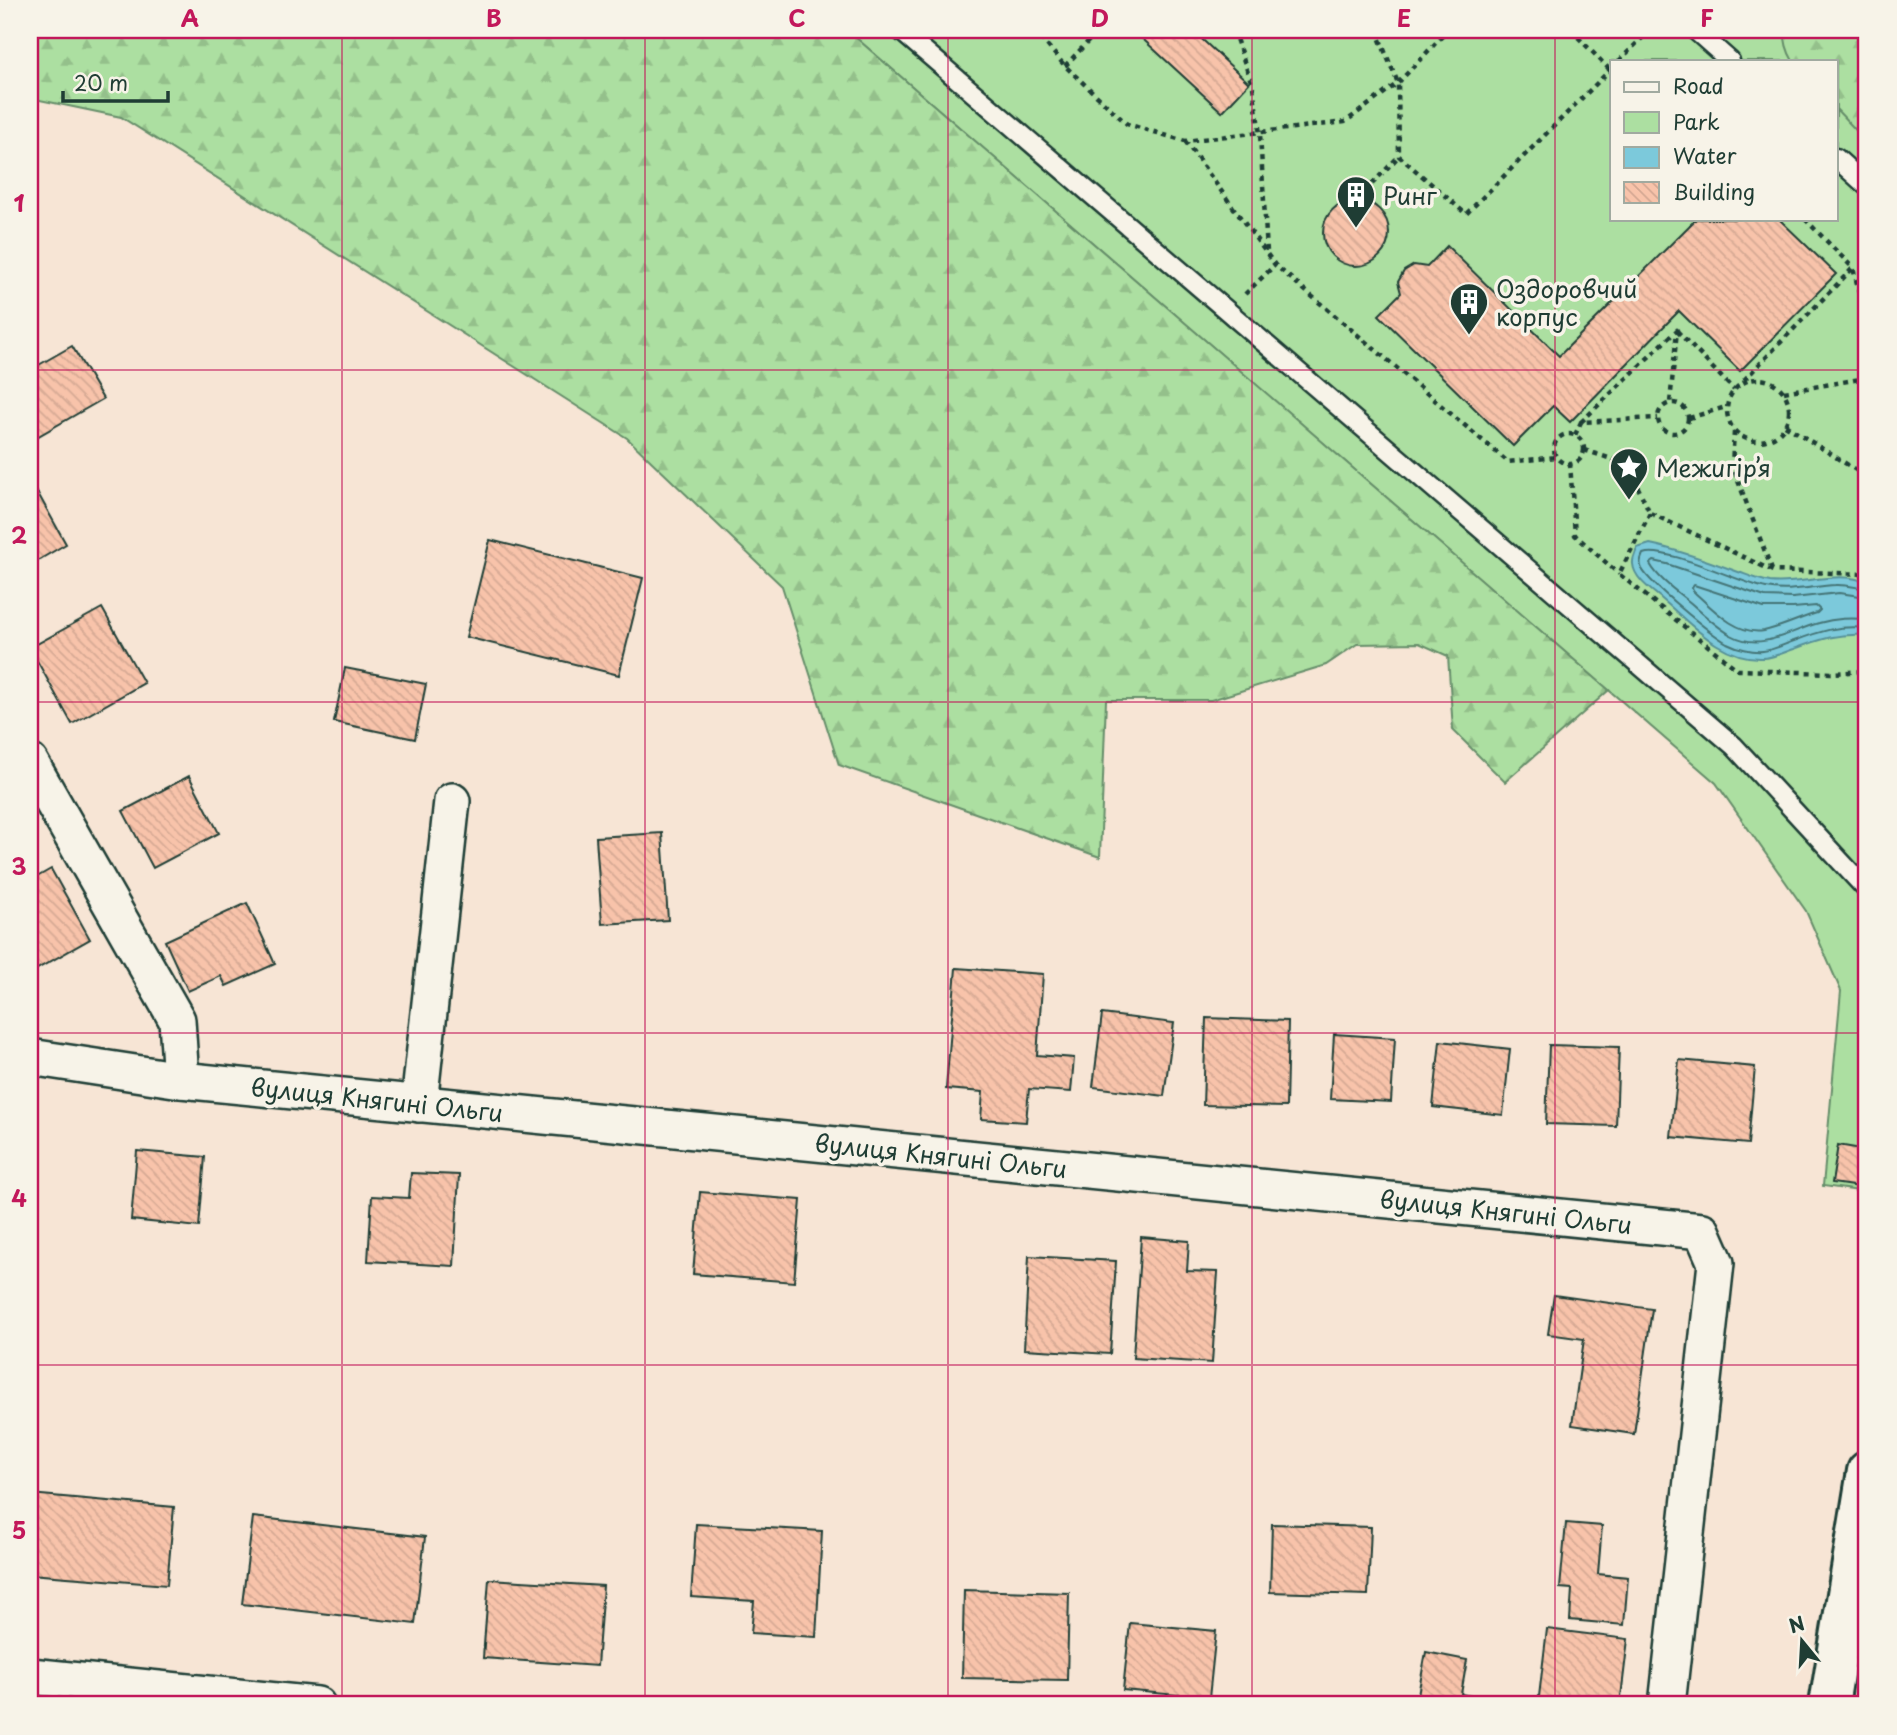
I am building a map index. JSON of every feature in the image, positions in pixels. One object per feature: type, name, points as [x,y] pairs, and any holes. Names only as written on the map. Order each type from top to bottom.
[{"type":"street","points":[[30,762],[177,1020],[181,1080]]},
{"type":"street","points":[[419,1104],[452,801]]},
{"type":"street","name":"вулиця Княгині Ольги","points":[[30,1057],[181,1080],[1702,1231],[1716,1263],[1667,1705]]},
{"type":"street","points":[[1829,1705],[1867,1471]]},
{"type":"street","points":[[30,1676],[317,1705]]},
{"type":"lane","points":[[900,30],[1734,746],[1867,890]]},
{"type":"lane","points":[[1695,30],[1729,60]]},
{"type":"lane","points":[[1838,160],[1867,186]]},
{"type":"path","points":[[1034,30],[1065,66],[1127,124],[1185,142],[1345,122],[1398,83],[1448,30]]},
{"type":"path","points":[[1065,66],[1099,30]]},
{"type":"path","points":[[1233,30],[1253,87],[1260,134],[1267,254]]},
{"type":"path","points":[[1372,184],[1399,156],[1398,83],[1376,30]]},
{"type":"path","points":[[1570,30],[1610,69]]},
{"type":"path","points":[[1620,60],[1650,30]]},
{"type":"path","points":[[1399,156],[1466,214],[1610,71]]},
{"type":"path","points":[[1185,142],[1275,265],[1508,463],[1557,457]]},
{"type":"path","points":[[1806,220],[1853,268],[1867,323]]},
{"type":"path","points":[[1228,312],[1275,265]]},
{"type":"path","points":[[1741,383],[1759,378],[1784,392],[1789,409],[1785,425],[1770,439],[1750,440],[1734,431],[1729,424],[1726,407],[1729,398],[1734,390],[1853,268]]},
{"type":"path","points":[[1575,435],[1581,422],[1676,330]]},
{"type":"path","points":[[1676,330],[1734,390]]},
{"type":"path","points":[[1670,403],[1676,330]]},
{"type":"path","points":[[1867,361],[1860,379],[1867,399]]},
{"type":"path","points":[[1784,392],[1860,379]]},
{"type":"path","points":[[1670,403],[1686,409],[1689,418],[1683,431],[1673,434],[1664,431],[1658,423],[1661,408],[1670,403]]},
{"type":"path","points":[[1689,418],[1726,407]]},
{"type":"path","points":[[1581,422],[1658,418]]},
{"type":"path","points":[[1785,425],[1867,477]]},
{"type":"path","points":[[1734,431],[1732,465],[1773,571]]},
{"type":"path","points":[[1566,435],[1575,435],[1582,441],[1584,450],[1581,458],[1570,463],[1561,461],[1555,448],[1558,440],[1566,435]]},
{"type":"path","points":[[1584,450],[1627,464],[1650,513],[1773,571],[1867,574]]},
{"type":"path","points":[[1570,463],[1575,536],[1738,670],[1831,673],[1867,671]]},
{"type":"path","points":[[1619,574],[1650,513]]},
{"type":"green space","points":[[30,30],[847,30],[1609,690],[1505,782],[1453,730],[1448,656],[1419,643],[1357,644],[1326,665],[1211,700],[1106,700],[1100,857],[839,765],[782,586],[627,438],[121,117],[30,98]]},
{"type":"green space","name":"Межигір’я","points":[[847,30],[1867,30],[1867,1192],[1823,1186],[1841,991],[1806,911],[1716,783]]},
{"type":"green space","points":[[1785,30],[1867,30],[1867,142],[1838,111],[1838,60],[1792,60]]},
{"type":"water","points":[[1650,544],[1770,582],[1845,578],[1867,583],[1867,635],[1830,638],[1767,658],[1734,653],[1708,639],[1640,580],[1634,569],[1634,558],[1637,548]]},
{"type":"building","points":[[1133,30],[1192,30],[1249,83],[1222,112]]},
{"type":"building","name":"Ринг","points":[[1356,200],[1369,203],[1379,210],[1386,220],[1389,233],[1386,246],[1379,256],[1369,263],[1356,266],[1343,263],[1333,256],[1326,246],[1323,233],[1326,220],[1333,210],[1343,203]]},
{"type":"building","name":"Оздоровчий корпус","points":[[1695,220],[1780,220],[1836,274],[1740,371],[1679,311],[1570,422],[1553,406],[1513,446],[1379,315],[1401,293],[1398,282],[1404,271],[1414,265],[1427,267],[1447,246],[1559,356]]},
{"type":"building","points":[[72,346],[103,399],[33,439],[30,433],[30,370]]},
{"type":"building","points":[[30,479],[66,544],[30,565]]},
{"type":"building","points":[[490,540],[643,578],[619,675],[466,637]]},
{"type":"building","points":[[102,608],[144,683],[72,724],[30,648]]},
{"type":"building","points":[[345,668],[426,684],[415,739],[334,722]]},
{"type":"building","points":[[189,776],[219,833],[153,868],[123,811]]},
{"type":"building","points":[[662,833],[668,920],[602,924],[596,837]]},
{"type":"building","points":[[51,869],[90,939],[30,973],[30,881]]},
{"type":"building","points":[[247,903],[275,964],[226,986],[221,976],[188,991],[165,941]]},
{"type":"building","points":[[956,968],[1043,974],[1037,1055],[1074,1058],[1071,1092],[1029,1089],[1026,1122],[981,1119],[983,1092],[946,1089]]},
{"type":"building","points":[[1102,1014],[1174,1023],[1164,1096],[1093,1087]]},
{"type":"building","points":[[1206,1018],[1288,1021],[1286,1107],[1203,1105]]},
{"type":"building","points":[[1334,1034],[1395,1038],[1391,1102],[1330,1099]]},
{"type":"building","points":[[1440,1041],[1510,1049],[1503,1115],[1433,1107]]},
{"type":"building","points":[[1549,1045],[1619,1047],[1616,1126],[1546,1124]]},
{"type":"building","points":[[1679,1060],[1755,1067],[1748,1144],[1671,1137]]},
{"type":"building","points":[[1838,1145],[1867,1150],[1867,1188],[1832,1183]]},
{"type":"building","points":[[137,1151],[205,1157],[199,1227],[131,1220]]},
{"type":"building","points":[[411,1173],[459,1175],[454,1266],[368,1261],[372,1196],[409,1198]]},
{"type":"building","points":[[700,1192],[801,1200],[794,1282],[693,1274]]},
{"type":"building","points":[[1141,1237],[1189,1241],[1187,1271],[1218,1272],[1212,1363],[1133,1358]]},
{"type":"building","points":[[1029,1256],[1116,1261],[1110,1354],[1024,1349]]},
{"type":"building","points":[[1554,1295],[1652,1309],[1634,1434],[1572,1425],[1584,1339],[1548,1334]]},
{"type":"building","points":[[30,1494],[174,1507],[167,1585],[30,1574]]},
{"type":"building","points":[[253,1517],[425,1537],[415,1624],[242,1604]]},
{"type":"building","points":[[1566,1523],[1602,1526],[1598,1574],[1628,1577],[1624,1625],[1570,1620],[1572,1589],[1560,1588]]},
{"type":"building","points":[[696,1524],[822,1531],[816,1637],[751,1633],[754,1601],[691,1597]]},
{"type":"building","points":[[1272,1524],[1371,1527],[1368,1595],[1270,1592]]},
{"type":"building","points":[[489,1579],[603,1586],[597,1666],[483,1658]]},
{"type":"building","points":[[964,1590],[1069,1593],[1067,1680],[962,1678]]},
{"type":"building","points":[[1130,1623],[1216,1631],[1209,1698],[1123,1690]]},
{"type":"building","points":[[1547,1629],[1628,1639],[1620,1705],[1538,1705]]},
{"type":"building","points":[[1426,1652],[1467,1660],[1461,1694],[1481,1698],[1479,1705],[1416,1705]]},
{"type":"place","name":"Ринг","points":[[1356,229]]},
{"type":"place","name":"Оздоровчий корпус","points":[[1469,336]]},
{"type":"place","name":"Межигір’я","points":[[1629,501]]}]
